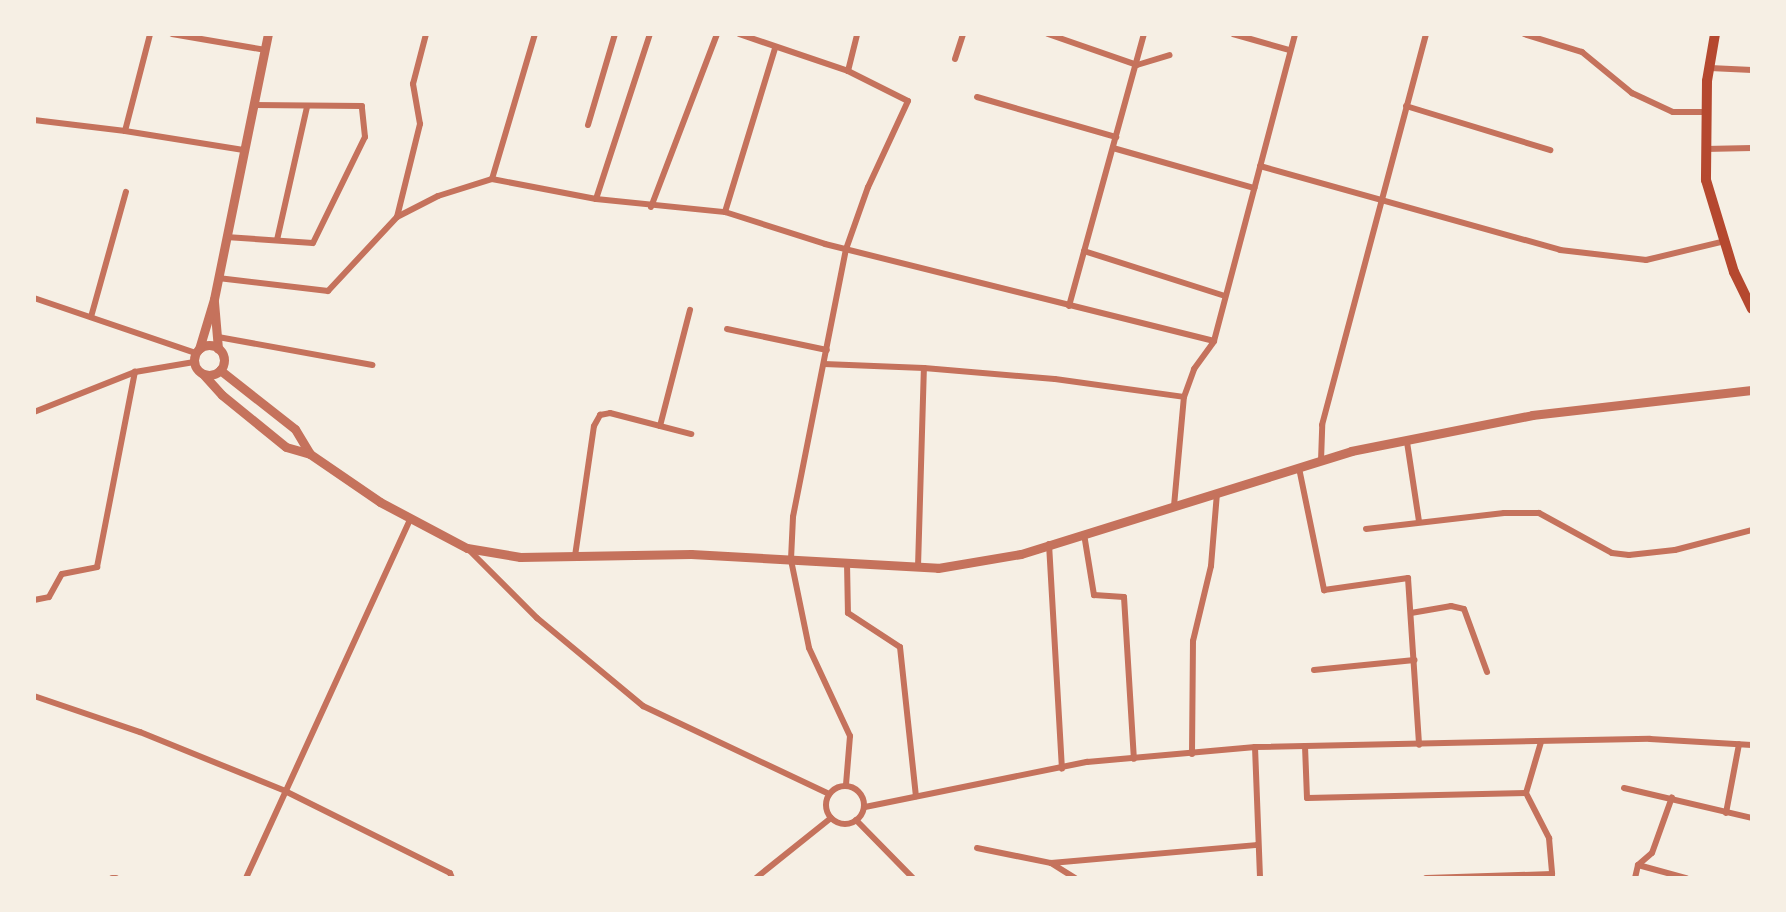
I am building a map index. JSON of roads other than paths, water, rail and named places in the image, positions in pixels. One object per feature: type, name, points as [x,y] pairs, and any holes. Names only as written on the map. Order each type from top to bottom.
[{"type":"main road","points":[[1715,34],[1706,112],[1706,180],[1725,241],[1752,309]]},
{"type":"street","points":[[125,131],[150,34]]},
{"type":"street","points":[[172,34],[266,50]]},
{"type":"street","points":[[268,34],[214,299],[196,355],[203,374],[222,395],[286,447],[310,454],[410,519],[467,548],[520,557],[691,554],[938,568],[1021,554],[1049,543],[1351,451],[1407,442],[1532,415],[1752,390]]},
{"type":"street","points":[[397,217],[420,124],[412,84],[426,34]]},
{"type":"street","points":[[492,179],[535,34]]},
{"type":"street","points":[[588,125],[615,34]]},
{"type":"street","points":[[596,199],[650,34]]},
{"type":"street","points":[[651,207],[717,34]]},
{"type":"street","points":[[739,34],[848,71],[908,100],[868,187],[846,249],[793,518],[791,560],[809,648],[850,736],[846,785]]},
{"type":"street","points":[[848,71],[856,34]]},
{"type":"street","points":[[955,59],[963,34]]},
{"type":"street","points":[[1048,34],[1136,65],[1169,55]]},
{"type":"street","points":[[1069,306],[1144,34]]},
{"type":"street","points":[[1233,34],[1289,50]]},
{"type":"street","points":[[1174,506],[1184,397],[1194,369],[1214,341],[1260,166],[1283,92],[1289,50],[1295,34]]},
{"type":"street","points":[[1321,460],[1322,425],[1426,34]]},
{"type":"street","points":[[1524,34],[1582,52],[1632,93],[1673,112],[1706,112]]},
{"type":"street","points":[[725,212],[775,48]]},
{"type":"street","points":[[1710,68],[1752,70]]},
{"type":"street","points":[[977,97],[1116,137]]},
{"type":"street","points":[[226,237],[313,243],[365,137],[362,106],[253,105]]},
{"type":"street","points":[[1406,106],[1550,150]]},
{"type":"street","points":[[277,240],[307,107]]},
{"type":"street","points":[[34,120],[125,131],[243,150]]},
{"type":"street","points":[[1113,148],[1254,188]]},
{"type":"street","points":[[1706,149],[1752,148]]},
{"type":"street","points":[[1260,166],[1571,251],[1646,260],[1725,241]]},
{"type":"street","points":[[218,278],[328,291],[397,217],[438,196],[492,179],[651,207],[725,212],[846,249],[1214,341]]},
{"type":"street","points":[[91,317],[126,192]]},
{"type":"street","points":[[1084,251],[1225,296]]},
{"type":"street","points":[[34,298],[196,355]]},
{"type":"street","points":[[214,299],[218,349],[223,357],[220,370]]},
{"type":"street","points":[[660,426],[690,310]]},
{"type":"street","points":[[727,329],[827,350]]},
{"type":"street","points":[[218,337],[372,365]]},
{"type":"street","points":[[34,412],[135,372],[196,355],[209,345],[218,349]]},
{"type":"street","points":[[824,364],[924,368],[1055,379],[1184,397]]},
{"type":"street","points":[[918,567],[924,368]]},
{"type":"street","points":[[203,374],[220,370]]},
{"type":"street","points":[[220,370],[295,429],[310,454]]},
{"type":"street","points":[[34,600],[50,597],[62,573],[97,567],[135,372]]},
{"type":"street","points":[[575,556],[596,420],[610,413],[691,434]]},
{"type":"street","points":[[1407,442],[1419,521]]},
{"type":"street","points":[[1299,468],[1324,590],[1408,578],[1419,745]]},
{"type":"street","points":[[1192,754],[1192,641],[1211,566],[1217,493]]},
{"type":"street","points":[[1366,529],[1419,521],[1539,513],[1612,553],[1629,555],[1675,550],[1752,530]]},
{"type":"street","points":[[246,878],[410,519]]},
{"type":"street","points":[[1084,534],[1094,595],[1124,597],[1134,759]]},
{"type":"street","points":[[1049,543],[1062,769]]},
{"type":"street","points":[[467,548],[537,618],[643,706],[829,794]]},
{"type":"street","points":[[847,563],[848,613],[900,646],[916,796]]},
{"type":"street","points":[[1411,613],[1451,606],[1464,609],[1486,672]]},
{"type":"street","points":[[1314,670],[1415,660]]},
{"type":"street","points":[[34,696],[140,732],[285,791],[450,873],[452,878]]},
{"type":"street","points":[[846,785],[829,794],[826,806],[831,818],[842,824],[856,820],[865,807],[1062,769],[1087,762],[1255,747],[1650,740],[1752,745]]},
{"type":"street","points":[[1426,878],[1552,876],[1549,838],[1526,793],[1541,742]]},
{"type":"street","points":[[1726,813],[1739,744]]},
{"type":"street","points":[[1305,746],[1307,798],[1526,793]]},
{"type":"street","points":[[1255,747],[1256,845],[1260,878]]},
{"type":"street","points":[[846,785],[862,794],[865,807]]},
{"type":"street","points":[[1624,788],[1672,797],[1752,819]]},
{"type":"street","points":[[1635,878],[1638,865],[1652,853],[1672,797]]},
{"type":"street","points":[[756,878],[831,818]]},
{"type":"street","points":[[856,820],[913,878]]},
{"type":"street","points":[[977,848],[1051,863],[1256,845]]},
{"type":"street","points":[[1051,863],[1075,878]]},
{"type":"street","points":[[1638,865],[1686,878]]}]
